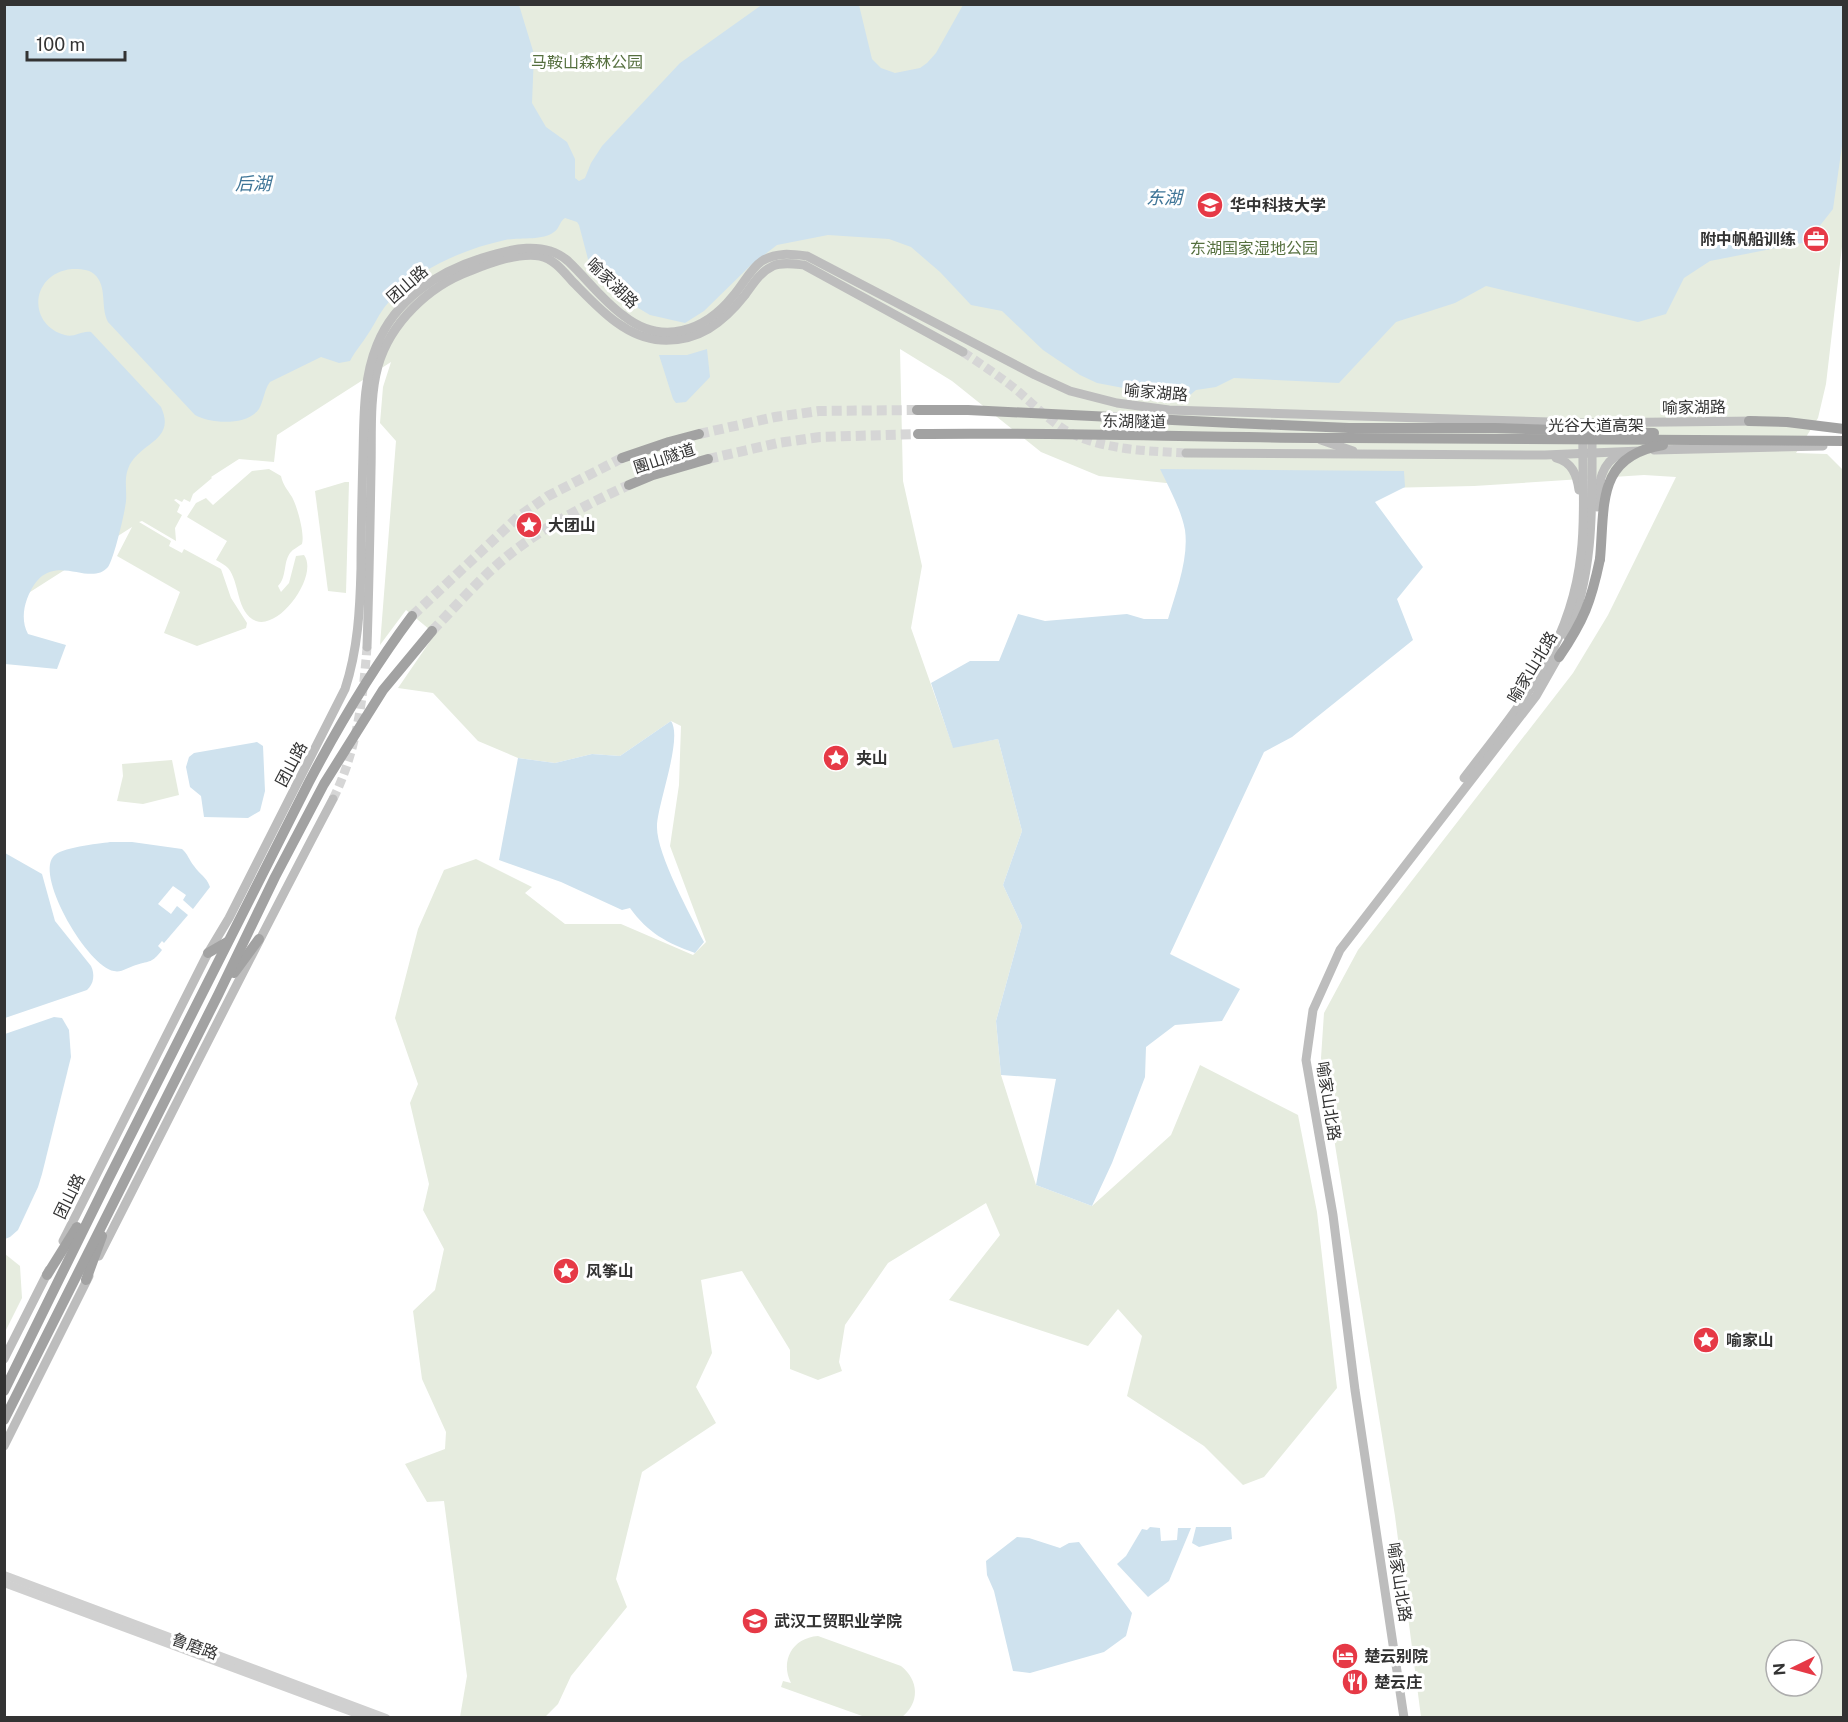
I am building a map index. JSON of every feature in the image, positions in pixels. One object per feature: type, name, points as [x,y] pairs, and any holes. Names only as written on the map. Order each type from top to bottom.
[{"type":"highway","name":"东湖隧道","points":[[917,410],[968,410],[1297,426],[1349,433]]},
{"type":"highway","points":[[1749,422],[1787,422],[1844,429]]},
{"type":"highway","name":"光谷大道高架","points":[[1349,433],[1495,429],[1844,441]]},
{"type":"highway","name":"东湖隧道","points":[[918,434],[1046,433],[1316,438],[1349,433]]},
{"type":"highway","name":"光谷大道高架","points":[[1349,433],[1705,441],[1844,441]]},
{"type":"highway","name":"團山隧道","points":[[622,458],[699,434]]},
{"type":"highway","points":[[1558,657],[1585,614],[1592,596],[1600,559],[1605,500],[1608,486],[1617,467],[1632,455],[1651,448],[1705,441]]},
{"type":"highway","name":"團山隧道","points":[[629,485],[653,475],[708,459]]},
{"type":"highway","name":"团山路","points":[[4,1391],[217,948],[335,732],[374,669],[412,616]]},
{"type":"highway","points":[[4,1420],[275,877],[340,756],[383,690],[432,631]]},
{"type":"highway","points":[[218,995],[259,939]]},
{"type":"highway","points":[[47,1275],[74,1234],[101,1181],[108,1178]]},
{"type":"highway","points":[[86,1280],[120,1187]]},
{"type":"main road","name":"团山路","points":[[4,1359],[217,948],[229,918],[321,740],[348,681],[359,624],[366,388],[372,358],[381,336],[391,319],[417,291],[452,269],[497,253],[523,248],[560,253]]},
{"type":"main road","name":"喻家湖路","points":[[560,253],[624,316],[636,324],[658,331],[683,330],[703,324],[725,305],[760,262],[775,255],[807,256],[1070,391],[1117,403],[1169,410],[1588,423],[1749,422],[1782,419],[1844,424]]},
{"type":"main road","name":"团山路","points":[[368,647],[374,395],[379,365],[386,346],[401,322],[414,308],[440,286],[460,274],[526,256],[542,257],[557,265]]},
{"type":"main road","name":"喻家湖路","points":[[557,265],[602,311],[645,337],[669,340],[695,336],[709,330],[734,309],[760,274],[775,265],[804,265],[963,352]]},
{"type":"main road","points":[[1297,426],[1350,415]]},
{"type":"main road","name":"喻家山北路","points":[[1404,1718],[1355,1390],[1333,1215],[1306,1060],[1313,1010],[1340,950],[1536,696],[1558,657],[1580,602],[1585,579],[1588,423]]},
{"type":"main road","points":[[1316,438],[1360,454]]},
{"type":"main road","points":[[1186,453],[1545,455],[1844,441]]},
{"type":"main road","points":[[1587,536],[1603,470],[1609,461],[1618,455],[1631,452]]},
{"type":"main road","points":[[1545,455],[1564,460],[1574,472],[1578,482],[1579,514],[1587,536]]},
{"type":"main road","name":"喻家山北路","points":[[1398,1718],[1349,1391],[1327,1216],[1300,1060],[1307,1008],[1335,947],[1533,687],[1560,637],[1568,616],[1587,536]]},
{"type":"main road","points":[[4,1446],[259,939],[333,799]]},
{"type":"street","name":"鲁磨路","points":[[4,1575],[386,1718]]},
{"type":"street","name":"鲁磨路","points":[[4,1583],[368,1718]]},
{"type":"green space","points":[[5,5],[1843,5],[1843,238],[1826,384],[1818,418],[1796,453],[1827,454],[1844,471],[1843,1717],[1421,1717],[1395,1516],[1321,1058],[1324,1013],[1358,950],[1573,673],[1608,615],[1676,477],[1644,475],[1474,486],[1243,491],[1099,476],[1041,452],[952,381],[900,349],[903,481],[922,566],[911,628],[953,747],[998,739],[1022,831],[1003,885],[1022,926],[996,1021],[1001,1075],[1036,1185],[1092,1206],[1171,1135],[1200,1065],[1298,1115],[1317,1212],[1337,1388],[1264,1477],[1243,1485],[1204,1446],[1127,1396],[1142,1336],[1118,1309],[1088,1346],[949,1300],[1000,1235],[986,1203],[888,1263],[845,1325],[839,1362],[842,1371],[818,1380],[790,1369],[790,1350],[742,1271],[701,1280],[712,1353],[696,1387],[716,1423],[642,1472],[616,1579],[627,1607],[571,1676],[558,1704],[545,1717],[460,1717],[467,1676],[444,1501],[427,1502],[405,1464],[445,1449],[446,1432],[422,1379],[413,1311],[435,1290],[444,1249],[423,1210],[429,1184],[410,1103],[418,1084],[395,1018],[418,929],[444,870],[476,859],[532,887],[525,893],[565,924],[621,924],[693,955],[706,942],[670,846],[679,785],[681,726],[671,721],[620,756],[592,754],[555,763],[518,758],[478,741],[433,693],[398,688],[435,634],[406,610],[380,645],[396,441],[380,423],[383,387],[391,362],[277,435],[274,462],[239,459],[211,477],[193,494],[190,502],[184,499],[182,502],[174,500],[180,505],[177,512],[182,515],[175,528],[176,541],[142,521],[139,522],[171,541],[169,546],[182,553],[184,549],[221,569],[231,598],[247,623],[246,628],[197,646],[164,633],[180,592],[117,556],[132,527],[5,608]]},
{"type":"green space","points":[[269,469],[281,476],[292,497],[303,539],[302,544],[288,557],[283,578],[278,586],[281,592],[289,583],[296,556],[304,555],[307,564],[302,587],[295,599],[276,617],[266,622],[256,621],[245,611],[232,574],[227,567],[216,560],[227,541],[187,517],[196,503],[206,498],[213,505],[252,471]]},
{"type":"green space","points":[[349,482],[346,593],[328,591],[315,491]]},
{"type":"green space","points":[[172,760],[179,795],[143,804],[117,801],[123,776],[122,764]]},
{"type":"green space","points":[[5,1254],[20,1266],[22,1298],[5,1332]]},
{"type":"green space","points":[[818,1636],[901,1666],[914,1685],[914,1698],[908,1711],[902,1717],[865,1717],[781,1687],[783,1681],[791,1683],[787,1667],[788,1659],[795,1646],[801,1641]]},
{"type":"water","name":"东湖","points":[[763,4],[859,5],[872,59],[881,68],[895,73],[920,68],[927,63],[936,53],[963,5],[1843,5],[1843,139],[1833,209],[1807,242],[1710,261],[1684,278],[1666,314],[1638,322],[1486,286],[1455,303],[1396,322],[1339,383],[1234,378],[1216,387],[1196,390],[1189,396],[1150,393],[1097,383],[1080,375],[1043,350],[1002,311],[971,305],[940,272],[911,247],[889,239],[828,235],[777,245],[750,266],[704,311],[685,323],[650,315],[628,302],[589,263],[579,225],[565,218],[549,235],[489,244],[441,262],[412,280],[388,303],[350,361],[339,363],[321,357],[270,382],[259,409],[253,415],[238,421],[219,422],[195,415],[108,322],[101,284],[94,274],[81,269],[72,269],[48,279],[41,289],[38,299],[39,310],[44,321],[52,329],[65,335],[91,332],[161,407],[165,419],[164,428],[160,435],[133,460],[128,469],[124,515],[108,567],[100,573],[57,570],[46,574],[36,582],[27,599],[24,616],[28,634],[66,645],[57,669],[5,664],[4,5],[519,5],[534,54],[532,103],[546,127],[567,142],[575,159],[575,178],[579,181],[585,178],[602,146],[680,63]]},
{"type":"water","points":[[707,349],[710,377],[686,402],[676,403],[659,355],[687,355]]},
{"type":"water","points":[[1160,469],[1404,471],[1405,487],[1375,502],[1423,567],[1397,599],[1413,640],[1292,737],[1264,752],[1170,954],[1240,989],[1222,1021],[1175,1025],[1146,1047],[1145,1077],[1112,1163],[1092,1206],[1036,1185],[1056,1079],[1001,1075],[996,1021],[1022,926],[1003,885],[1022,831],[998,739],[953,748],[931,683],[970,661],[999,661],[1018,614],[1045,621],[1127,614],[1144,619],[1168,619],[1181,575],[1186,541],[1181,514]]},
{"type":"water","points":[[671,721],[674,741],[658,815],[658,838],[675,884],[704,942],[695,953],[651,931],[630,908],[622,910],[561,882],[499,860],[518,758],[555,763],[592,754],[620,756]]},
{"type":"water","points":[[257,742],[263,746],[265,791],[260,811],[248,818],[204,817],[201,796],[190,787],[186,767],[189,757],[194,753]]},
{"type":"water","points":[[110,842],[132,842],[182,849],[210,887],[193,909],[183,900],[186,895],[173,886],[158,904],[171,914],[177,906],[188,915],[164,943],[162,941],[158,946],[162,950],[153,960],[122,971],[114,971],[103,966],[79,939],[58,901],[50,868],[53,857],[63,851]]},
{"type":"water","points":[[5,853],[42,874],[55,921],[91,966],[93,976],[87,990],[5,1018]]},
{"type":"water","points":[[54,1017],[62,1018],[69,1030],[71,1057],[38,1187],[18,1230],[5,1239],[5,1034]]},
{"type":"water","points":[[1150,1527],[1160,1528],[1161,1541],[1177,1540],[1178,1528],[1191,1528],[1169,1581],[1148,1597],[1117,1564],[1126,1556],[1142,1529],[1147,1530]]},
{"type":"water","points":[[1196,1527],[1231,1527],[1232,1539],[1199,1547],[1192,1543]]},
{"type":"water","points":[[1017,1537],[1029,1538],[1060,1548],[1069,1543],[1079,1542],[1132,1613],[1126,1636],[1104,1652],[1030,1673],[1013,1671],[994,1591],[987,1575],[986,1561]]},
{"type":"tunnel","points":[[963,352],[1012,387],[1059,426],[1078,437],[1108,446],[1186,453]]},
{"type":"tunnel","points":[[699,434],[775,417],[819,411],[917,410]]},
{"type":"tunnel","points":[[708,459],[778,443],[820,437],[918,434]]},
{"type":"tunnel","points":[[412,616],[518,517],[548,496],[622,458]]},
{"type":"tunnel","points":[[432,631],[470,591],[524,543],[568,516],[629,485]]},
{"type":"tunnel","points":[[333,799],[348,762],[358,724],[367,647]]},
{"type":"place","name":"华中科技大学","points":[[1210,205]]},
{"type":"place","name":"附中帆船训练","points":[[1816,239]]},
{"type":"place","name":"大团山","points":[[529,525]]},
{"type":"place","name":"夹山","points":[[836,758]]},
{"type":"place","name":"风筝山","points":[[566,1271]]},
{"type":"place","name":"喻家山","points":[[1706,1340]]},
{"type":"place","name":"武汉工贸职业学院","points":[[755,1621]]},
{"type":"place","name":"楚云别院","points":[[1345,1656]]},
{"type":"place","name":"楚云庄","points":[[1355,1682]]},
{"type":"park label","name":"马鞍山森林公园","points":[[587,62]]},
{"type":"park label","name":"东湖国家湿地公园","points":[[1254,248]]},
{"type":"water label","name":"后湖","points":[[253,184]]}]
